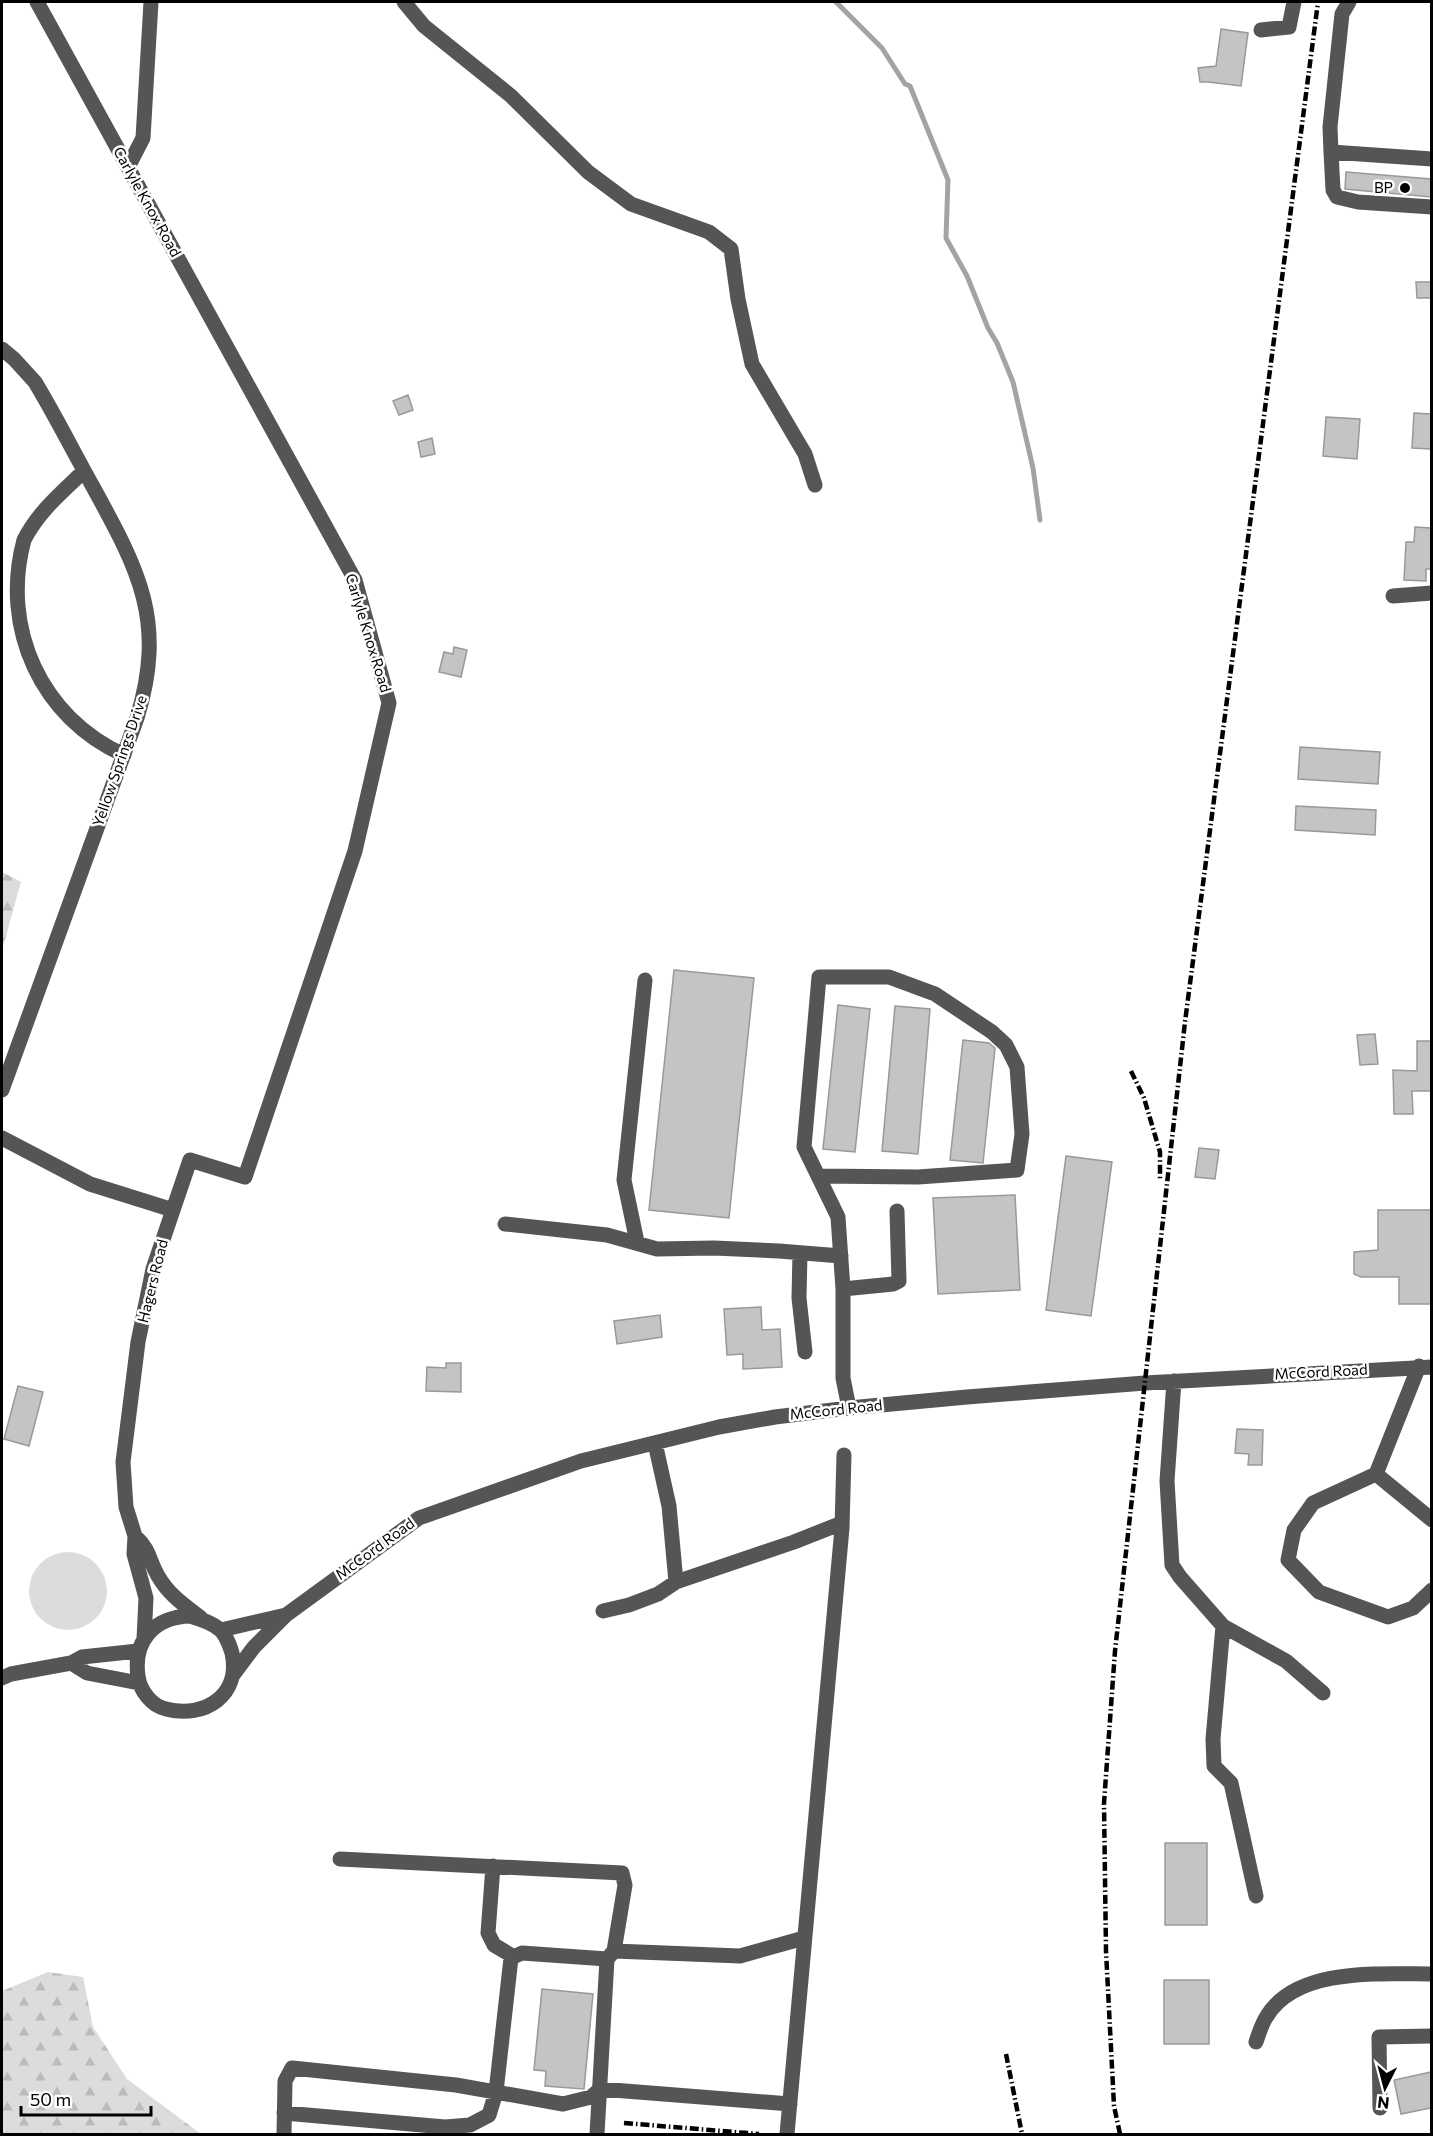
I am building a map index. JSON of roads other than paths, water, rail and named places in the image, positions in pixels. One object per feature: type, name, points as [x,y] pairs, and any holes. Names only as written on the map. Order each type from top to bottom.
[{"type":"street","name":"Carlyle Knox Road","points":[[37,2],[355,580],[389,703],[355,851],[245,1177],[190,1160],[173,1210]]},
{"type":"street","points":[[128,167],[143,138],[151,2]]},
{"type":"street","points":[[404,2],[424,26],[511,96],[588,172],[631,204],[709,232],[731,249],[738,299],[752,364],[805,453],[816,485]]},
{"type":"street","points":[[1261,30],[1290,27],[1294,2]]},
{"type":"street","points":[[1349,2],[1342,14],[1330,127],[1333,190],[1337,197],[1358,202],[1431,207]]},
{"type":"street","points":[[1331,152],[1431,159]]},
{"type":"street","name":"Yellow Springs Drive","points":[[2,349],[35,382],[127,549],[141,585],[149,642],[147,680],[143,699],[2,1090]]},
{"type":"street","points":[[84,471],[43,511],[24,540],[13,572],[10,605],[12,622],[15,639],[28,670],[49,701],[91,737],[124,755]]},
{"type":"street","points":[[1393,596],[1431,593]]},
{"type":"street","points":[[819,1176],[918,1177],[1017,1170],[1022,1134],[1017,1067],[1006,1045],[992,1032],[935,994],[889,977],[819,977],[804,1147],[838,1217],[843,1289],[843,1378],[849,1408]]},
{"type":"street","points":[[638,1242],[624,1180],[645,980]]},
{"type":"street","points":[[2,1138],[90,1184],[173,1210]]},
{"type":"street","name":"Hagers Road","points":[[141,1645],[146,1598],[134,1554],[135,1536],[126,1507],[123,1462],[138,1342],[153,1269],[173,1210]]},
{"type":"street","points":[[843,1289],[893,1284],[899,1281],[897,1211]]},
{"type":"street","points":[[506,1224],[607,1235],[657,1249],[714,1248],[841,1256]]},
{"type":"street","points":[[800,1253],[799,1298],[805,1352]]},
{"type":"street","points":[[1425,1366],[1376,1474],[1313,1503],[1293,1530],[1288,1560],[1319,1592],[1388,1617],[1413,1608],[1431,1590]]},
{"type":"street","name":"McCord Road","points":[[139,1683],[145,1694],[159,1707],[180,1712],[194,1712],[207,1707],[219,1699],[232,1675],[254,1647],[286,1615],[419,1518],[581,1461],[719,1427],[849,1408],[1174,1381],[1425,1366]]},
{"type":"street","points":[[1174,1381],[1167,1481],[1172,1565],[1223,1626],[1286,1661],[1323,1693]]},
{"type":"street","points":[[655,1443],[669,1506],[676,1582]]},
{"type":"street","points":[[787,2134],[842,1523],[844,1455]]},
{"type":"street","points":[[1376,1474],[1431,1520]]},
{"type":"street","points":[[603,1611],[629,1605],[658,1594],[676,1582],[794,1542],[842,1523]]},
{"type":"street","name":"Hagers Road","points":[[135,1536],[147,1547],[158,1575],[173,1598],[203,1619]]},
{"type":"street","name":"McCord Road","points":[[221,1630],[286,1615]]},
{"type":"street","points":[[71,1663],[87,1672],[139,1683],[136,1665],[141,1645],[158,1625],[176,1617],[190,1616],[203,1619],[221,1630],[231,1648],[234,1661],[232,1675]]},
{"type":"street","points":[[1223,1626],[1213,1739],[1214,1766],[1231,1783],[1257,1896]]},
{"type":"street","points":[[2,1678],[11,1674],[71,1663],[82,1657],[141,1645]]},
{"type":"street","points":[[340,1859],[622,1873],[625,1885],[611,1955],[597,2134]]},
{"type":"street","points":[[493,1866],[488,1934],[494,1945],[514,1957]]},
{"type":"street","points":[[284,2114],[445,2127],[470,2125],[489,2115],[496,2092],[512,1958],[522,1953],[740,1956],[804,1938]]},
{"type":"street","points":[[1256,2042],[1267,2015],[1289,1993],[1322,1980],[1350,1976],[1431,1974]]},
{"type":"street","points":[[1380,2108],[1379,2037],[1431,2036]]},
{"type":"street","points":[[284,2134],[285,2081],[292,2068],[456,2085],[563,2104],[591,2097],[600,2089],[790,2104]]},
{"type":"waterway","points":[[836,2],[882,48],[905,84],[910,86],[948,180],[946,238],[967,276],[1013,382],[1033,468],[1040,520]]},
{"type":"railway","points":[[1120,2134],[1114,2106],[1106,1951],[1104,1803],[1115,1651],[1185,1022],[1318,2]]},
{"type":"railway","points":[[1131,1071],[1144,1098],[1160,1152],[1160,1181]]},
{"type":"railway","points":[[1006,2054],[1022,2134]]},
{"type":"railway","points":[[624,2123],[759,2134]]},
{"type":"place","name":"BP","points":[[1405,188]]}]
